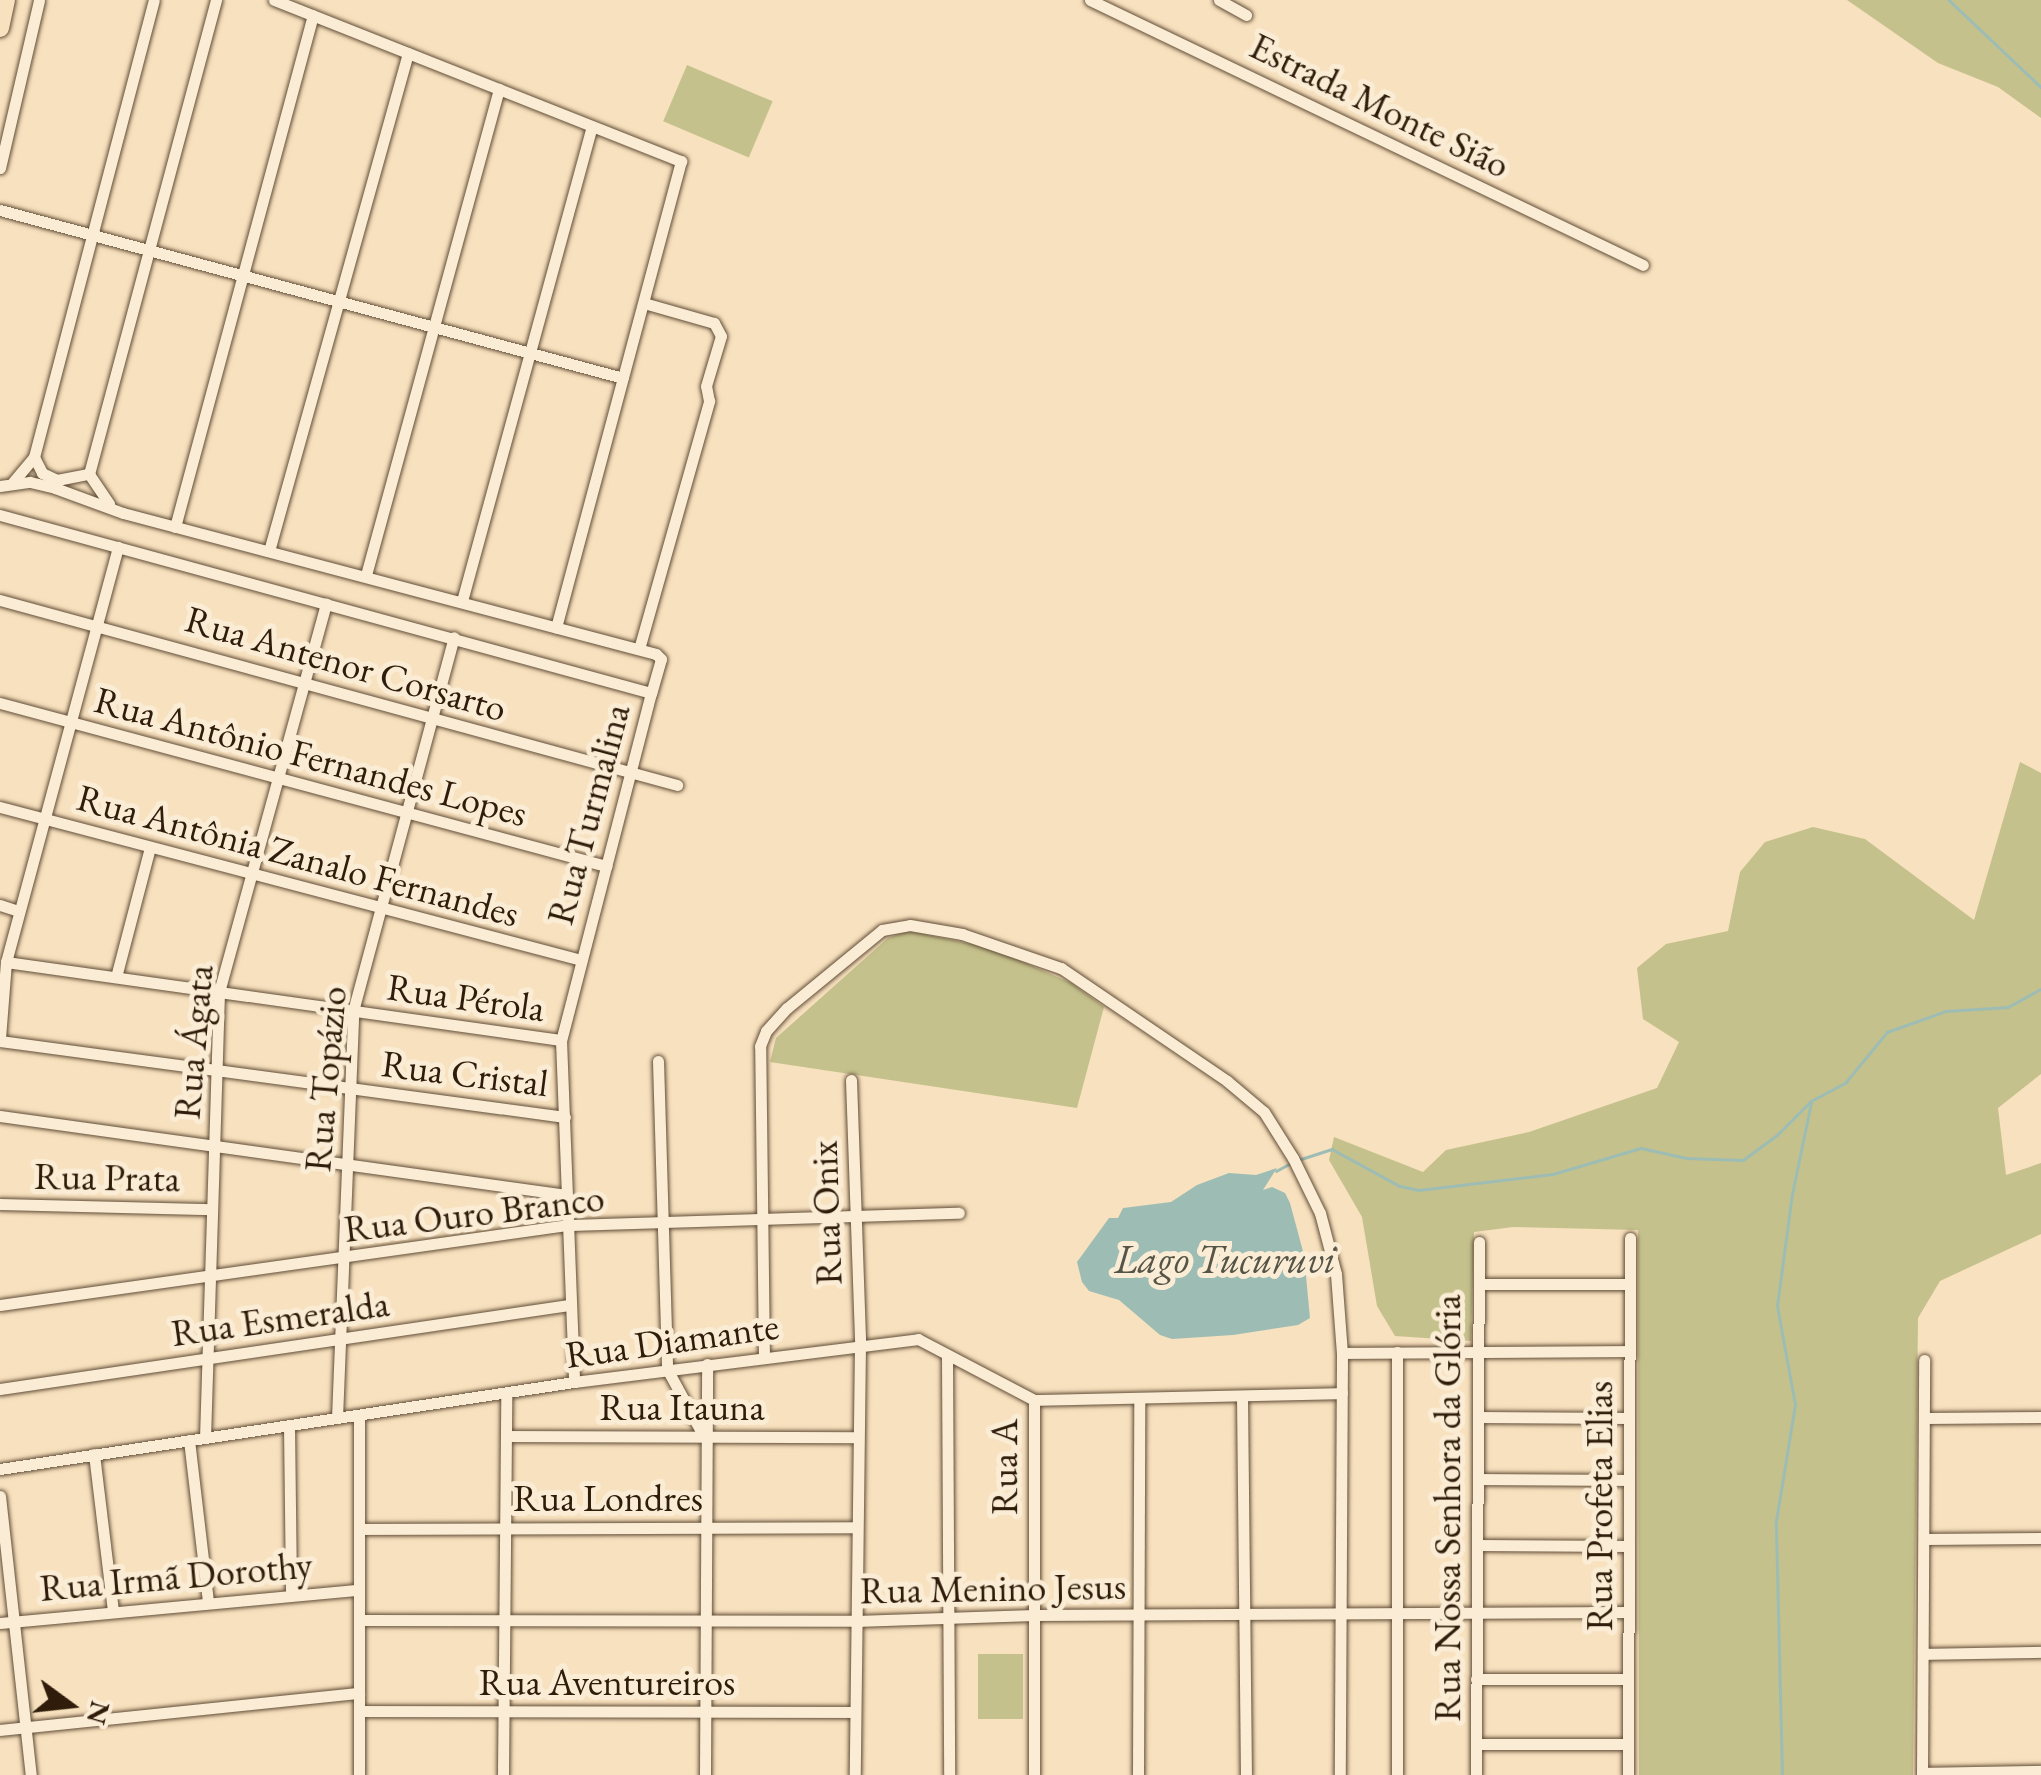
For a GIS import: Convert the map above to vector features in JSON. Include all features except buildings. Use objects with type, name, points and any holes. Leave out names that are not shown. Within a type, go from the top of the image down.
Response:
[{"type":"main road","points":[[0,28],[6,0]]},
{"type":"street","points":[[0,168],[39,0]]},
{"type":"street","points":[[5,485],[34,457],[154,0]]},
{"type":"street","points":[[89,474],[216,0]]},
{"type":"street","points":[[274,0],[682,161],[556,628]]},
{"type":"street","name":"Estrada Monte Sião","points":[[1090,0],[1643,265]]},
{"type":"street","points":[[1219,0],[1246,15]]},
{"type":"street","points":[[175,527],[313,16]]},
{"type":"street","points":[[269,551],[408,53]]},
{"type":"street","points":[[366,575],[499,89]]},
{"type":"street","points":[[462,601],[592,126]]},
{"type":"street","points":[[0,210],[623,378]]},
{"type":"street","points":[[639,650],[709,402],[706,386],[721,336],[714,323],[644,303]]},
{"type":"street","points":[[34,457],[42,473],[57,480],[89,474]]},
{"type":"street","points":[[89,474],[113,508]]},
{"type":"street","points":[[5,485],[30,482],[56,488],[175,527],[639,650],[661,659],[651,693]]},
{"type":"street","name":"Rua Turmalina","points":[[0,515],[651,693],[561,1040],[574,1382]]},
{"type":"street","points":[[0,1040],[6,962],[18,911],[118,547]]},
{"type":"street","name":"Rua Antenor Corsarto","points":[[0,600],[677,785]]},
{"type":"street","name":"Rua Ágata","points":[[205,1438],[219,992],[326,603]]},
{"type":"street","name":"Rua Topázio","points":[[337,1418],[353,1011],[454,637]]},
{"type":"street","name":"Rua Antônio Fernandes Lopes","points":[[0,703],[606,866]]},
{"type":"street","name":"Rua Antônia Zanalo Fernandes","points":[[0,807],[581,960]]},
{"type":"street","points":[[116,978],[150,847]]},
{"type":"street","points":[[0,905],[18,911]]},
{"type":"street","points":[[764,1358],[758,1062],[762,1038],[777,1018],[882,930],[910,926],[962,934],[1034,957],[1099,990],[1250,1099],[1296,1162],[1332,1253],[1342,1352],[1340,1775]]},
{"type":"street","name":"Rua Pérola","points":[[6,962],[561,1040]]},
{"type":"street","name":"Rua Cristal","points":[[0,1040],[565,1116]]},
{"type":"street","points":[[658,1061],[667,1369],[704,1439]]},
{"type":"street","name":"Rua Onix","points":[[851,1080],[860,1344],[855,1775]]},
{"type":"street","points":[[0,1116],[566,1195]]},
{"type":"street","name":"Rua Prata","points":[[0,1204],[212,1210]]},
{"type":"street","name":"Rua Ouro Branco","points":[[0,1305],[342,1260],[568,1224],[959,1213]]},
{"type":"street","name":"Rua Profeta Elias","points":[[1628,1775],[1630,1238]]},
{"type":"street","name":"Rua Nossa Senhora da Glória","points":[[1476,1775],[1479,1242]]},
{"type":"street","points":[[1479,1284],[1630,1284]]},
{"type":"street","name":"Rua Esmeralda","points":[[0,1389],[569,1305]]},
{"type":"street","name":"Rua Diamante","points":[[0,1469],[574,1382],[860,1344],[918,1340],[1034,1400],[1342,1393]]},
{"type":"street","points":[[1342,1352],[1630,1351]]},
{"type":"street","points":[[1397,1775],[1398,1352]]},
{"type":"street","points":[[947,1356],[949,1775]]},
{"type":"street","points":[[1924,1360],[1922,1774],[2041,1771]]},
{"type":"street","points":[[705,1775],[707,1364]]},
{"type":"street","points":[[503,1775],[506,1395]]},
{"type":"street","points":[[1242,1396],[1246,1775]]},
{"type":"street","points":[[1138,1775],[1139,1398]]},
{"type":"street","name":"Rua A","points":[[1034,1400],[1034,1775]]},
{"type":"street","points":[[359,1416],[359,1775]]},
{"type":"street","points":[[1478,1417],[1630,1418]]},
{"type":"street","points":[[1925,1418],[2041,1417]]},
{"type":"street","points":[[289,1425],[291,1594]]},
{"type":"street","name":"Rua Itauna","points":[[507,1436],[856,1437]]},
{"type":"street","points":[[189,1440],[208,1602]]},
{"type":"street","points":[[94,1454],[113,1612]]},
{"type":"street","points":[[1478,1479],[1629,1480]]},
{"type":"street","points":[[0,1496],[32,1775]]},
{"type":"street","name":"Rua Londres","points":[[359,1530],[856,1527]]},
{"type":"street","points":[[1924,1539],[2041,1538]]},
{"type":"street","points":[[1477,1545],[1629,1546]]},
{"type":"street","name":"Rua Irmã Dorothy","points":[[0,1623],[358,1590]]},
{"type":"street","name":"Rua Menino Jesus","points":[[358,1620],[856,1622],[1034,1615],[1629,1612]]},
{"type":"street","points":[[1924,1654],[2041,1652]]},
{"type":"street","points":[[1476,1679],[1628,1679]]},
{"type":"street","points":[[0,1730],[359,1692]]},
{"type":"street","name":"Rua Aventureiros","points":[[359,1711],[855,1712]]},
{"type":"street","points":[[1476,1744],[1628,1744]]},
{"type":"shaded area","points":[[1847,0],[2041,0],[2041,118],[1998,87],[1938,63]]},
{"type":"shaded area","points":[[687,65],[773,101],[749,157],[663,121]]},
{"type":"shaded area","points":[[2020,762],[2041,773],[2041,1074],[1998,1108],[2006,1175],[2041,1163],[2041,1234],[1940,1281],[1918,1318],[1913,1775],[1639,1775],[1638,1230],[1513,1227],[1474,1232],[1471,1341],[1395,1336],[1377,1306],[1362,1217],[1329,1160],[1334,1137],[1423,1172],[1446,1150],[1529,1132],[1657,1088],[1679,1042],[1643,1019],[1637,968],[1666,944],[1728,931],[1740,872],[1765,842],[1813,827],[1865,839],[1974,920]]},
{"type":"shaded area","points":[[908,931],[991,948],[1071,983],[1104,1007],[1077,1108],[770,1062],[776,1038],[888,938]]},
{"type":"shaded area","points":[[978,1654],[1023,1654],[1023,1719],[978,1719]]},
{"type":"water","name":"Lago Tucuruvi","points":[[1277,1168],[1263,1190],[1272,1187],[1285,1193],[1290,1203],[1304,1255],[1310,1318],[1298,1325],[1233,1335],[1172,1339],[1160,1335],[1119,1300],[1089,1291],[1082,1282],[1077,1262],[1109,1218],[1118,1218],[1123,1208],[1171,1202],[1197,1185],[1229,1173],[1256,1175]]},
{"type":"waterway","points":[[1949,0],[2041,87]]},
{"type":"waterway","points":[[1298,1160],[1332,1149],[1400,1186],[1419,1190],[1553,1174],[1641,1148],[1686,1158],[1743,1160],[1777,1135],[1811,1101],[1846,1082],[1887,1032],[1946,1011],[2008,1007],[2041,989]]},
{"type":"waterway","points":[[1782,1775],[1776,1521],[1795,1405],[1777,1306],[1792,1194],[1811,1103]]},
{"type":"waterway","points":[[1276,1171],[1291,1163]]}]
